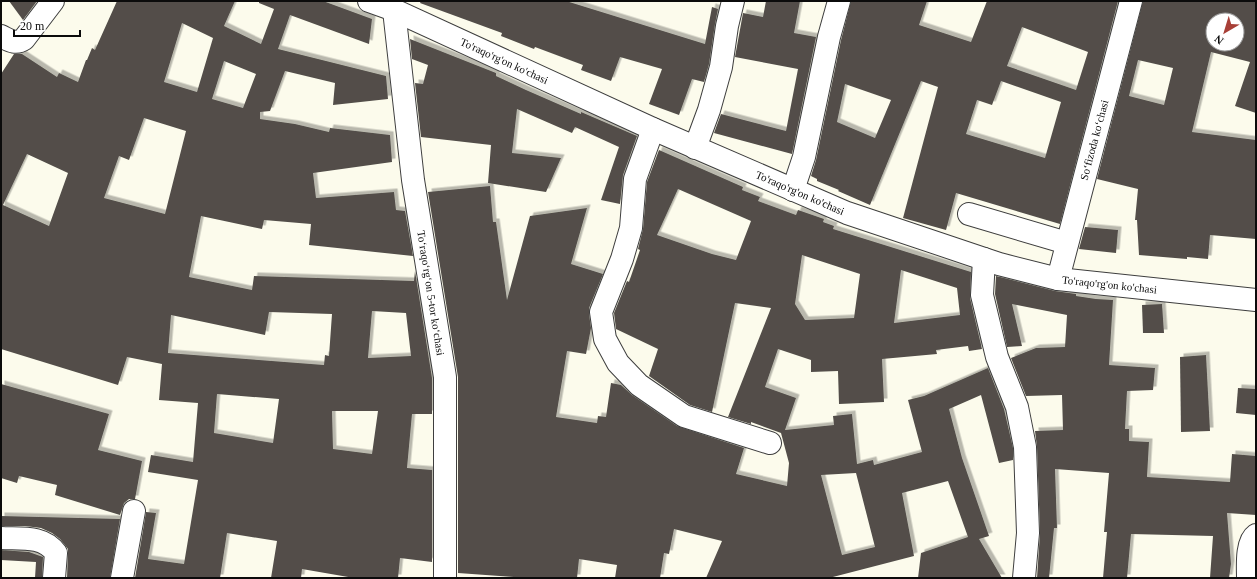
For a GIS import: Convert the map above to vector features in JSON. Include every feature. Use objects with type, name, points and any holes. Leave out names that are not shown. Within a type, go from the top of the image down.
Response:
[{"type":"street","points":[[1,36],[15,43],[20,42],[24,39],[53,1]]},
{"type":"street","name":"To'raqo'rg'on ko'chasi","points":[[369,1],[394,10],[695,148],[847,213],[999,264],[1058,279],[1256,300]]},
{"type":"street","points":[[695,148],[709,110],[721,67],[727,26],[733,1]]},
{"type":"street","points":[[793,190],[804,157],[829,37],[839,1]]},
{"type":"street","name":"Soʻfizoda koʻchasi","points":[[1058,279],[1131,1]]},
{"type":"street","name":"Toʻraqoʻrgʻon 5-tor koʻchasi","points":[[394,10],[413,180],[445,377],[445,578]]},
{"type":"street","points":[[653,129],[635,179],[631,228],[622,259],[601,312],[605,339],[618,363],[639,385],[684,416],[770,443]]},
{"type":"street","points":[[969,214],[1067,243]]},
{"type":"street","points":[[984,259],[982,295],[997,357],[1016,407],[1025,447],[1028,533],[1024,578]]},
{"type":"street","points":[[122,578],[134,511]]},
{"type":"street","points":[[1248,578],[1249,548],[1253,537],[1256,535]]},
{"type":"street","points":[[1,538],[38,540],[48,544],[56,553],[54,578]]},
{"type":"building","points":[[9,1],[37,1],[23,20]]},
{"type":"building","points":[[117,1],[235,1],[224,26],[261,44],[274,9],[259,3],[259,1],[323,1],[372,19],[369,44],[290,15],[278,49],[386,76],[388,99],[333,105],[335,83],[285,71],[270,111],[260,112],[260,119],[295,124],[329,132],[330,128],[390,135],[392,162],[313,173],[316,198],[394,192],[396,210],[405,211],[413,256],[309,245],[311,224],[264,220],[262,229],[201,216],[189,277],[252,290],[254,276],[414,281],[415,271],[432,378],[432,414],[412,414],[407,468],[432,470],[432,562],[400,558],[398,578],[354,578],[302,569],[301,578],[271,578],[277,541],[227,533],[220,578],[135,578],[146,512],[156,513],[148,559],[184,564],[198,480],[148,472],[151,455],[193,462],[198,403],[159,400],[162,364],[127,357],[118,385],[1,349],[1,74],[14,54],[22,54],[57,77],[59,73],[78,82],[92,48],[95,50]],"holes":[[[182,23],[213,38],[197,92],[164,82]],[[224,61],[256,74],[243,108],[212,99]],[[144,118],[186,131],[165,214],[104,198],[119,156],[129,160]],[[27,154],[68,173],[49,226],[3,205]],[[372,311],[406,313],[411,356],[368,358]],[[269,312],[332,314],[329,356],[325,355],[324,365],[168,353],[171,315],[265,335]],[[217,394],[279,399],[273,443],[214,433]],[[332,411],[378,411],[372,454],[333,449]]]},
{"type":"building","points":[[421,1],[566,1],[705,44],[712,7],[718,9],[709,64],[704,82],[692,79],[679,115],[649,104],[662,69],[620,57],[611,81],[581,70],[583,65],[535,47],[534,49],[501,36],[502,33],[420,3]]},
{"type":"building","points":[[766,1],[800,1],[794,33],[816,37],[792,154],[714,133],[721,114],[786,131],[798,69],[735,57],[743,13],[763,17]]},
{"type":"building","points":[[851,1],[927,1],[919,25],[971,42],[987,1],[1118,1],[1060,224],[956,193],[946,230],[903,218],[938,87],[921,81],[870,205],[817,181],[817,179],[811,176],[816,160],[841,40]],"holes":[[[1022,27],[1088,52],[1076,90],[1007,66]],[[1001,81],[1061,102],[1045,158],[966,134],[977,100],[992,105]],[[845,84],[891,100],[875,138],[837,122]]]},
{"type":"building","points":[[1143,1],[1256,1],[1256,113],[1235,106],[1250,62],[1211,52],[1192,132],[1256,140],[1256,239],[1210,235],[1208,259],[1187,257],[1187,259],[1139,255],[1137,220],[1135,220],[1138,189],[1097,179]],"holes":[[[1138,60],[1173,68],[1164,105],[1129,96]]]},
{"type":"building","points":[[410,39],[496,73],[496,76],[526,90],[637,136],[623,175],[620,204],[601,200],[619,147],[575,127],[572,133],[517,109],[512,153],[561,158],[546,192],[488,183],[491,145],[421,137],[415,83],[423,84],[428,65],[412,59]]},
{"type":"building","points":[[659,150],[743,187],[742,190],[760,197],[758,201],[796,215],[798,210],[824,219],[823,222],[834,226],[833,229],[971,272],[970,298],[982,349],[969,351],[968,346],[936,350],[937,354],[882,359],[884,402],[839,404],[838,371],[811,372],[811,360],[778,349],[765,387],[796,398],[785,430],[834,425],[833,416],[852,414],[857,464],[873,460],[874,465],[922,452],[908,400],[924,396],[988,368],[1004,409],[1013,448],[1013,460],[999,463],[981,395],[949,409],[962,458],[989,536],[979,539],[1002,578],[918,578],[921,553],[968,537],[948,481],[902,493],[914,556],[829,578],[706,578],[722,541],[674,529],[669,554],[664,553],[660,578],[615,578],[617,565],[579,559],[577,578],[528,578],[458,573],[458,377],[428,192],[490,186],[493,222],[496,222],[507,300],[530,216],[587,208],[571,264],[603,274],[589,308],[591,328],[586,354],[567,351],[556,417],[597,423],[598,416],[606,417],[611,383],[621,385],[632,395],[677,426],[744,448],[736,474],[787,486],[789,463],[781,433],[751,422],[751,424],[728,417],[771,308],[735,303],[712,412],[690,405],[649,376],[658,349],[616,329],[614,313],[627,281],[629,282],[640,250],[638,249],[643,229],[647,182]],"holes":[[[678,189],[751,221],[736,260],[712,254],[657,235]],[[802,255],[860,274],[854,318],[805,320],[795,304]],[[901,270],[957,288],[960,315],[894,323]],[[856,473],[875,547],[842,555],[821,475]]]},
{"type":"building","points":[[1085,227],[1118,230],[1116,253],[1079,249]]},
{"type":"building","points":[[996,276],[1055,291],[1076,294],[1076,296],[1113,300],[1109,365],[1155,368],[1153,390],[1127,391],[1125,429],[1129,429],[1129,441],[1149,442],[1147,477],[1230,482],[1232,454],[1256,456],[1256,515],[1227,513],[1231,564],[1229,578],[1210,578],[1213,536],[1131,534],[1127,578],[1103,578],[1107,532],[1104,532],[1109,473],[1055,469],[1057,528],[1054,528],[1049,578],[1037,578],[1040,533],[1037,447],[1035,431],[1063,430],[1062,395],[1026,396],[1011,358],[1036,348],[1065,347],[1067,315],[1012,304],[1022,346],[1007,347],[995,294]]},
{"type":"building","points":[[1162,304],[1164,333],[1143,333],[1142,305]]},
{"type":"building","points":[[1206,355],[1210,431],[1181,432],[1180,357]]},
{"type":"building","points":[[1,384],[109,414],[98,450],[142,461],[135,499],[129,499],[124,503],[120,515],[55,495],[57,485],[19,476],[17,483],[1,478]]},
{"type":"building","points":[[1238,388],[1256,389],[1256,415],[1236,413]]},
{"type":"building","points":[[1,516],[120,519],[110,578],[67,578],[68,549],[60,539],[41,528],[1,526]]},
{"type":"building","points":[[1,550],[29,552],[43,557],[42,578],[35,578],[36,562],[1,560]]}]
